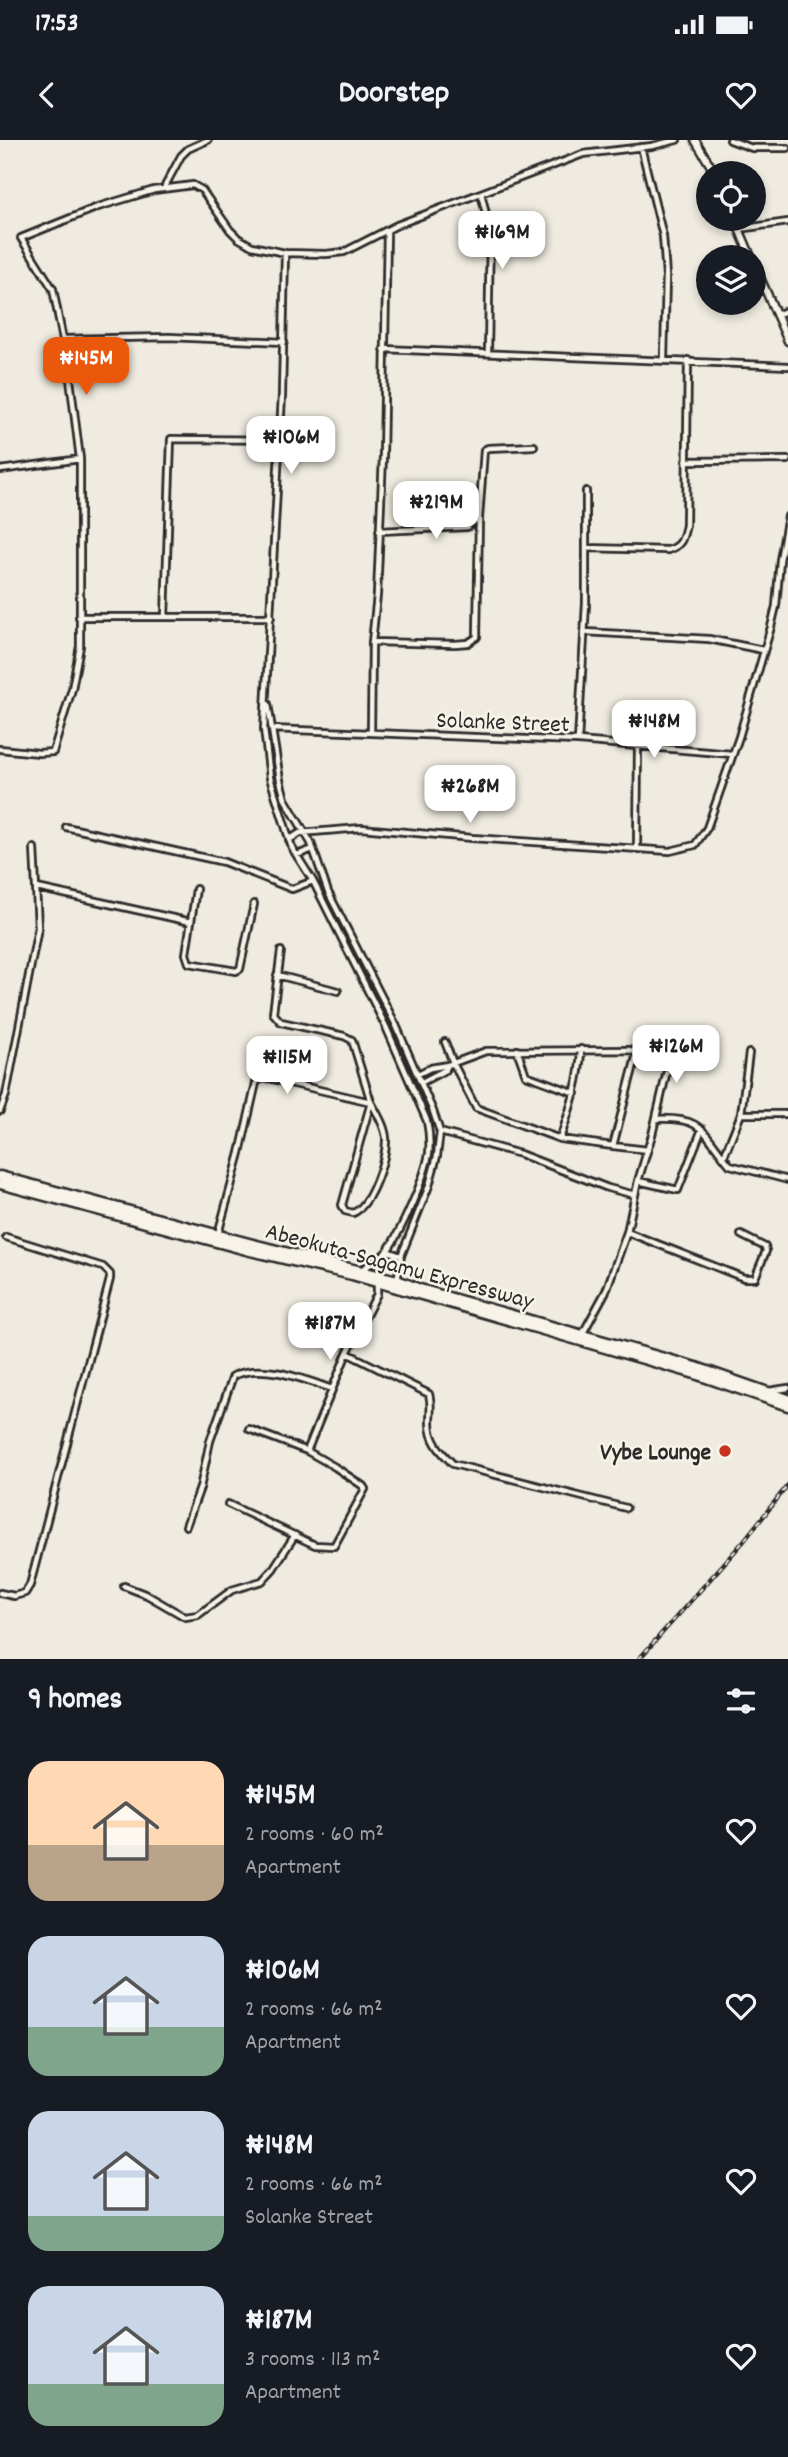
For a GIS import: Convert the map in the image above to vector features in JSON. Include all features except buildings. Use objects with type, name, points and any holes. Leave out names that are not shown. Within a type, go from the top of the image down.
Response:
[{"type":"highway","name":"Abeokuta-Sagamu Expressway","points":[[0,1175],[696,1367],[766,1394],[788,1406]]},
{"type":"highway","name":"Abeokuta-Sagamu Expressway","points":[[0,1184],[246,1250],[356,1273],[377,1282],[397,1284],[788,1399]]},
{"type":"street","points":[[165,187],[181,156],[188,149],[208,140]]},
{"type":"street","points":[[0,749],[52,752],[78,666],[80,459],[73,396],[53,289],[21,237],[98,207],[165,187],[193,185],[201,190],[238,238],[252,246],[285,253],[326,254],[344,251],[387,230],[583,154],[677,140]]},
{"type":"street","points":[[695,140],[708,161]]},
{"type":"street","points":[[730,140],[752,148],[788,148]]},
{"type":"street","points":[[760,140],[762,148]]},
{"type":"street","points":[[641,147],[663,236],[666,276],[664,359]]},
{"type":"street","points":[[481,193],[490,232],[488,352]]},
{"type":"street","points":[[766,225],[788,222]]},
{"type":"street","points":[[371,732],[372,642],[377,595],[383,456],[387,230]]},
{"type":"street","points":[[285,253],[280,440],[264,729],[266,757],[289,840],[313,881],[386,1027],[427,1121],[429,1154],[399,1229],[387,1251],[356,1273]]},
{"type":"street","points":[[766,292],[788,341]]},
{"type":"street","points":[[776,315],[788,310]]},
{"type":"street","points":[[63,338],[169,337],[284,342]]},
{"type":"street","points":[[384,349],[788,366]]},
{"type":"street","points":[[586,548],[659,551],[676,548],[681,543],[686,525],[688,360]]},
{"type":"street","points":[[165,617],[171,439],[280,440]]},
{"type":"street","points":[[372,642],[455,644],[468,643],[477,637],[484,450],[534,446]]},
{"type":"street","points":[[0,470],[80,459]]},
{"type":"street","points":[[686,461],[788,460]]},
{"type":"street","points":[[578,741],[585,632],[586,491]]},
{"type":"street","points":[[289,840],[296,834],[372,829],[670,851],[695,845],[707,828],[776,606],[788,516]]},
{"type":"street","points":[[379,531],[467,527],[480,518]]},
{"type":"street","points":[[79,617],[271,617]]},
{"type":"street","points":[[585,632],[709,639],[763,650]]},
{"type":"street","points":[[267,697],[285,799],[313,849],[328,892],[422,1082],[440,1132],[438,1156],[429,1186],[408,1233],[397,1284]]},
{"type":"street","name":"Solanke Street","points":[[271,729],[578,741],[732,754]]},
{"type":"street","points":[[637,848],[638,746]]},
{"type":"street","points":[[66,827],[224,862],[292,889],[313,881]]},
{"type":"street","points":[[0,1111],[6,1096],[38,928],[34,848]]},
{"type":"street","points":[[297,855],[313,849]]},
{"type":"street","points":[[37,888],[191,922]]},
{"type":"street","points":[[197,889],[186,954],[189,962],[236,971],[240,969],[254,904]]},
{"type":"street","points":[[281,951],[273,1013],[275,1017],[281,1022],[352,1040],[370,1102],[384,1129],[384,1158],[365,1202],[353,1213],[345,1211],[342,1205],[370,1102]]},
{"type":"street","points":[[277,975],[338,991]]},
{"type":"street","points":[[445,1042],[451,1064],[476,1108],[560,1139],[648,1150]]},
{"type":"street","points":[[582,1336],[606,1290],[627,1232],[675,1045]]},
{"type":"street","points":[[560,1139],[575,1093],[581,1049]]},
{"type":"street","points":[[418,1074],[486,1052],[629,1049],[635,1052],[633,1071],[613,1146]]},
{"type":"street","points":[[517,1050],[524,1073],[575,1093]]},
{"type":"street","points":[[723,1157],[741,1114],[749,1053]]},
{"type":"street","points":[[422,1082],[451,1064]]},
{"type":"street","points":[[218,1234],[256,1083],[260,1079],[268,1078],[370,1102]]},
{"type":"street","points":[[741,1114],[788,1114]]},
{"type":"street","points":[[656,1119],[691,1121],[702,1129],[730,1165],[788,1180]]},
{"type":"street","points":[[638,1181],[678,1191],[702,1129]]},
{"type":"street","points":[[440,1132],[520,1154],[608,1188],[635,1195]]},
{"type":"street","points":[[399,1229],[408,1233]]},
{"type":"street","points":[[627,1232],[744,1278],[755,1278],[766,1251],[765,1247],[741,1235]]},
{"type":"street","points":[[0,1593],[25,1593],[30,1585],[110,1279],[110,1274],[103,1266],[6,1237]]},
{"type":"street","points":[[387,1251],[401,1256]]},
{"type":"street","points":[[307,1451],[347,1353],[377,1294],[377,1282]]},
{"type":"street","points":[[347,1353],[429,1394],[432,1402],[430,1424],[435,1447],[453,1464],[626,1508]]},
{"type":"street","points":[[186,1526],[200,1488],[210,1441],[233,1376],[242,1372],[293,1376],[332,1389]]},
{"type":"street","points":[[766,1394],[788,1381]]},
{"type":"street","points":[[780,1388],[788,1388]]},
{"type":"street","points":[[229,1504],[315,1545],[334,1546],[365,1489],[307,1451],[249,1429]]},
{"type":"street","points":[[124,1586],[147,1595],[185,1617],[198,1615],[232,1590],[262,1581],[295,1535]]},
{"type":"railway","points":[[639,1659],[743,1542],[788,1485]]},
{"type":"place","name":"Vybe Lounge","points":[[725,1451]]}]
